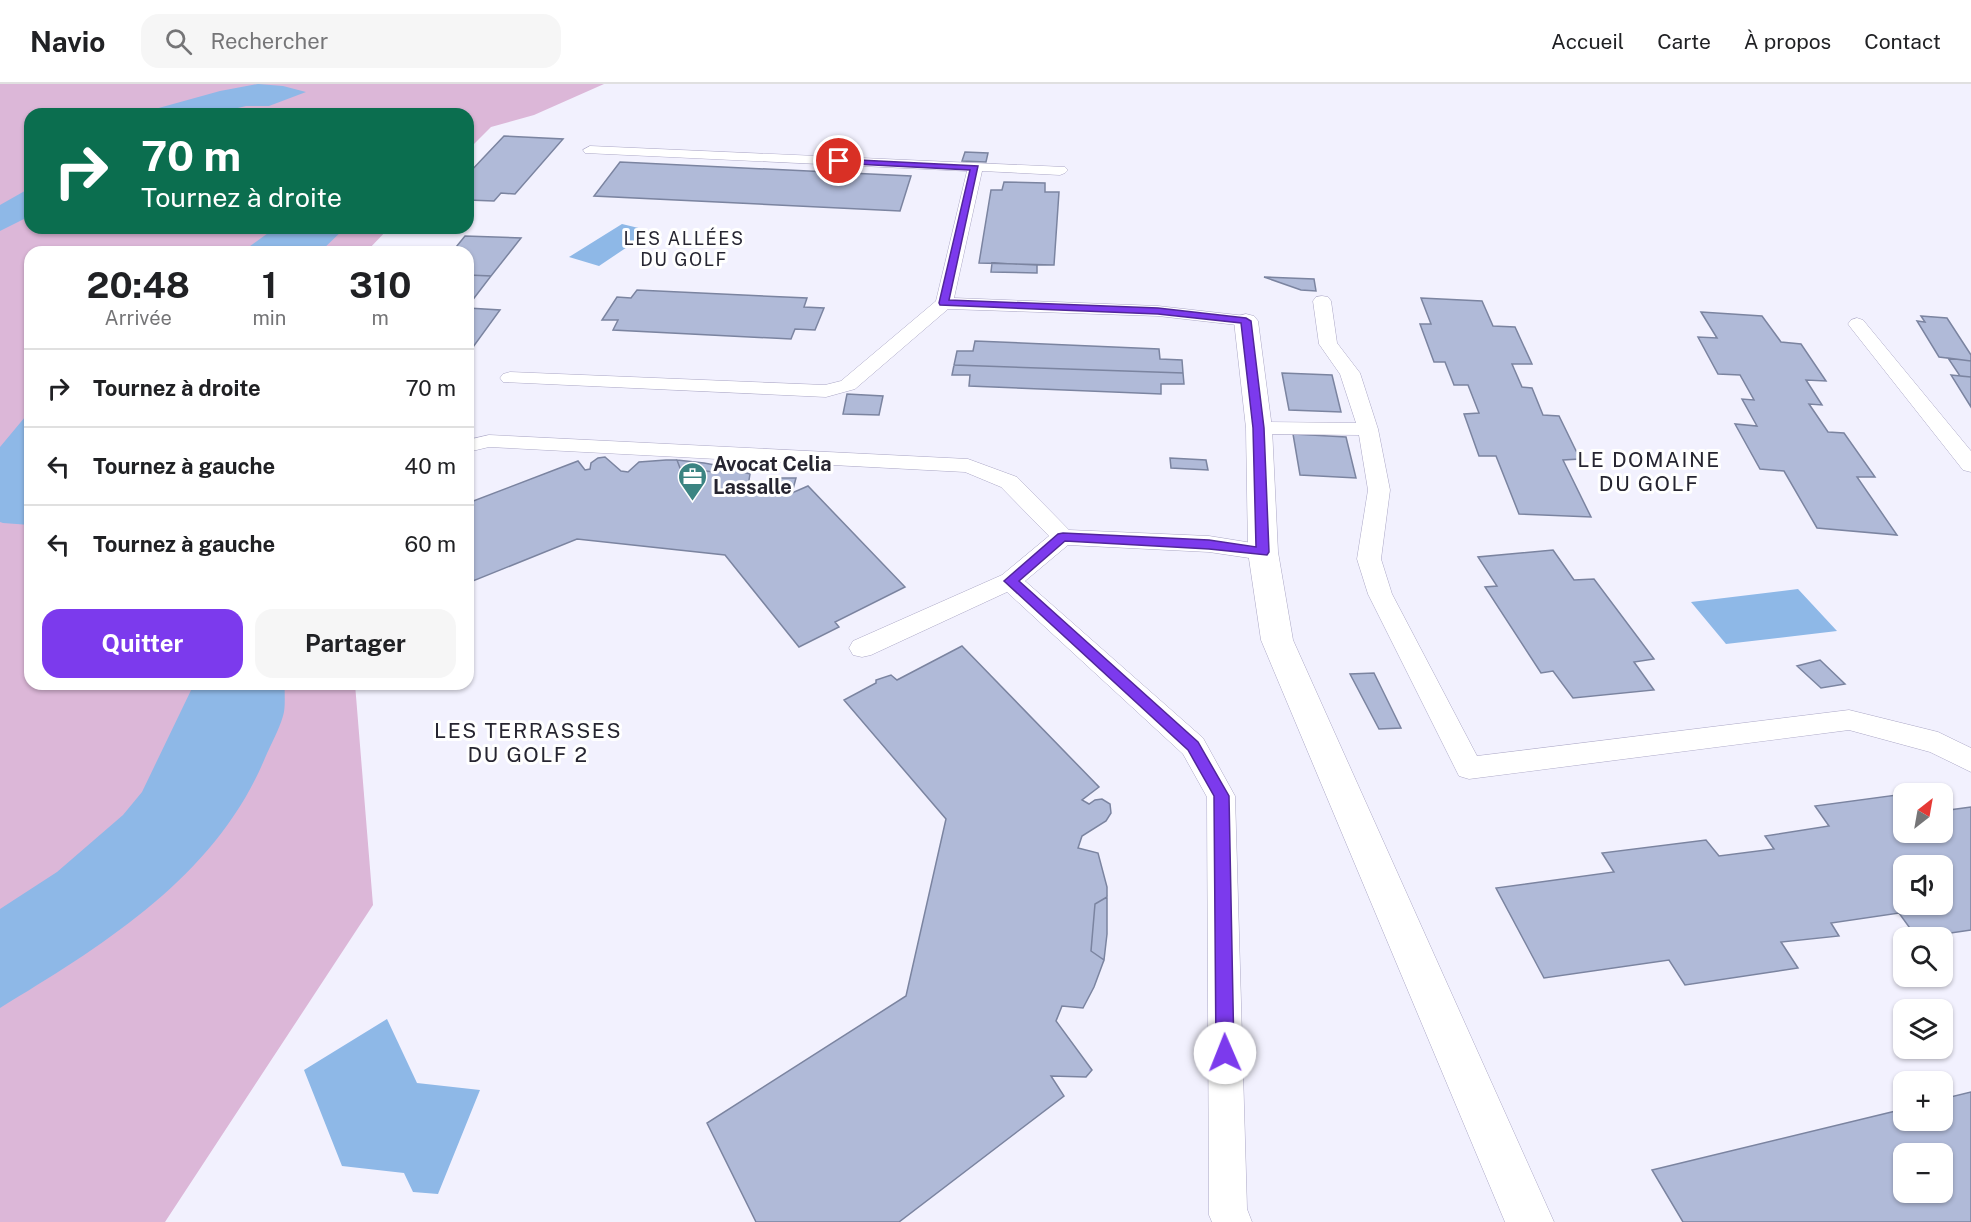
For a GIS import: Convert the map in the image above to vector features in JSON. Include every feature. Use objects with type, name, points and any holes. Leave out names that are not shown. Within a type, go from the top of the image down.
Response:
[{"type":"street","points":[[1246,321],[1258,428],[1263,552],[1277,640],[1530,1222]]},
{"type":"lane","points":[[590,150],[1060,170]]},
{"type":"lane","points":[[510,378],[826,391],[848,385],[944,303],[975,167]]},
{"type":"lane","points":[[1322,301],[1328,344],[1350,373],[1368,429],[1379,490],[1369,559],[1380,594],[1469,768],[1849,720],[1938,743],[1971,761]]},
{"type":"lane","points":[[944,303],[1158,311],[1246,321]]},
{"type":"lane","points":[[1857,324],[1971,465]]},
{"type":"lane","points":[[1258,428],[1368,429]]},
{"type":"lane","points":[[474,445],[489,441],[968,466],[1009,482],[1063,537]]},
{"type":"lane","points":[[862,648],[1010,581],[1063,537],[1209,544],[1263,552]]},
{"type":"lane","points":[[1010,581],[1193,746],[1221,796],[1227,1215],[1233,1222]]},
{"type":"shaded area","points":[[0,84],[604,84],[534,115],[491,127],[474,144],[474,108],[24,108],[24,234],[383,234],[372,246],[24,246],[24,690],[355,690],[373,905],[165,1222],[0,1222]]},
{"type":"water","points":[[258,84],[283,86],[306,92],[269,106],[159,108],[220,91]]},
{"type":"water","points":[[24,191],[24,219],[0,231],[0,205]]},
{"type":"water","points":[[622,224],[651,231],[599,266],[569,257]]},
{"type":"water","points":[[267,234],[339,234],[326,246],[250,246]]},
{"type":"water","points":[[24,418],[24,525],[0,522],[0,447]]},
{"type":"water","points":[[1798,589],[1837,631],[1726,644],[1691,602]]},
{"type":"water","points":[[191,690],[285,690],[281,721],[265,758],[244,800],[218,838],[154,903],[117,932],[79,959],[0,1008],[0,909],[57,872],[123,815],[142,792]]},
{"type":"water","points":[[387,1019],[417,1083],[480,1090],[438,1194],[413,1192],[404,1173],[342,1166],[304,1070]]},
{"type":"building","points":[[504,136],[563,139],[515,194],[501,193],[494,201],[474,200],[474,168]]},
{"type":"building","points":[[965,152],[988,153],[986,162],[962,161]]},
{"type":"building","points":[[620,162],[911,176],[900,211],[594,196]]},
{"type":"building","points":[[1004,182],[1045,183],[1045,192],[1059,192],[1054,265],[979,263],[991,190],[1002,190]]},
{"type":"building","points":[[465,236],[521,238],[491,276],[474,275],[474,246],[457,246]]},
{"type":"building","points":[[992,263],[1037,265],[1037,273],[991,272]]},
{"type":"building","points":[[474,275],[491,276],[474,298]]},
{"type":"building","points":[[1264,277],[1314,279],[1316,291],[1301,290]]},
{"type":"building","points":[[637,290],[807,298],[804,307],[824,308],[815,330],[795,329],[791,339],[613,330],[618,320],[602,320],[617,297],[631,298]]},
{"type":"building","points":[[1421,298],[1482,301],[1493,326],[1515,327],[1532,364],[1512,364],[1522,387],[1532,388],[1543,415],[1559,416],[1580,459],[1563,460],[1591,517],[1519,514],[1496,456],[1479,456],[1464,414],[1479,413],[1468,385],[1454,385],[1445,362],[1434,362],[1420,324],[1431,324]]},
{"type":"building","points":[[474,308],[500,310],[474,346]]},
{"type":"building","points":[[1701,312],[1762,316],[1781,342],[1801,344],[1826,381],[1806,380],[1822,405],[1809,404],[1828,432],[1844,433],[1875,477],[1857,477],[1897,535],[1817,528],[1784,471],[1760,469],[1735,424],[1757,426],[1742,399],[1754,400],[1740,375],[1718,374],[1698,337],[1717,338]]},
{"type":"building","points":[[1921,316],[1947,318],[1971,355],[1971,361],[1939,357],[1917,321],[1925,322]]},
{"type":"building","points":[[975,341],[1159,349],[1160,359],[1182,360],[1183,373],[954,365],[957,351],[973,351]]},
{"type":"building","points":[[1948,358],[1971,361],[1971,377],[1960,376]]},
{"type":"building","points":[[954,365],[1183,373],[1184,384],[1161,384],[1161,394],[969,386],[970,375],[952,375]]},
{"type":"building","points":[[1282,373],[1332,375],[1341,412],[1289,410]]},
{"type":"building","points":[[1951,375],[1971,377],[1971,407]]},
{"type":"building","points":[[847,394],[883,396],[879,415],[843,414]]},
{"type":"building","points":[[1293,434],[1346,437],[1356,478],[1300,475]]},
{"type":"building","points":[[605,457],[621,471],[628,472],[639,462],[666,460],[677,460],[680,468],[714,472],[726,467],[750,474],[748,486],[758,486],[778,478],[796,478],[792,493],[808,486],[905,587],[835,622],[839,627],[799,647],[725,555],[577,539],[474,581],[474,501],[578,461],[585,470],[590,469],[591,463],[598,458]]},
{"type":"building","points":[[1170,458],[1206,460],[1208,470],[1171,468]]},
{"type":"building","points":[[677,460],[726,467],[714,472],[680,468]]},
{"type":"building","points":[[1553,550],[1574,580],[1594,579],[1654,659],[1634,662],[1654,690],[1573,698],[1553,671],[1541,673],[1485,587],[1497,586],[1478,557]]},
{"type":"building","points":[[962,646],[1099,787],[1082,800],[1089,804],[1102,799],[1110,804],[1111,813],[1106,821],[1082,836],[1078,848],[1098,853],[1107,887],[1107,897],[1095,904],[1091,951],[1104,960],[1083,1008],[1062,1006],[1056,1021],[1092,1070],[1086,1077],[1051,1076],[1064,1096],[899,1222],[756,1222],[707,1123],[906,996],[946,819],[844,700],[876,683],[876,680],[891,675],[897,680]]},
{"type":"building","points":[[1820,660],[1845,684],[1821,688],[1797,666]]},
{"type":"building","points":[[1374,673],[1401,728],[1379,729],[1350,674]]},
{"type":"building","points":[[1893,795],[1893,843],[1953,843],[1953,809],[1971,807],[1971,930],[1953,933],[1953,927],[1909,927],[1900,915],[1953,915],[1953,855],[1893,855],[1893,914],[1831,923],[1839,936],[1781,942],[1798,968],[1685,985],[1669,960],[1544,978],[1496,888],[1614,872],[1602,853],[1706,840],[1719,856],[1774,849],[1765,836],[1829,826],[1815,806]]},
{"type":"building","points":[[1107,897],[1104,960],[1091,951],[1095,904]]},
{"type":"building","points":[[1971,1092],[1971,1222],[1683,1222],[1652,1170],[1893,1112],[1893,1131],[1953,1131],[1953,1096]]},
{"type":"place","name":"Avocat Celia Lassalle","points":[[692,502]]},
{"type":"district","name":"LES ALLÉES DU GOLF","points":[[684,248]]},
{"type":"district","name":"LE DOMAINE DU GOLF","points":[[1649,471]]},
{"type":"district","name":"LES TERRASSES DU GOLF 2","points":[[528,742]]},
{"type":"route","points":[[839,161],[975,167],[944,303],[1158,311],[1246,321],[1258,428],[1263,552],[1209,544],[1063,537],[1010,581],[1193,746],[1221,796],[1225,1053]]}]
